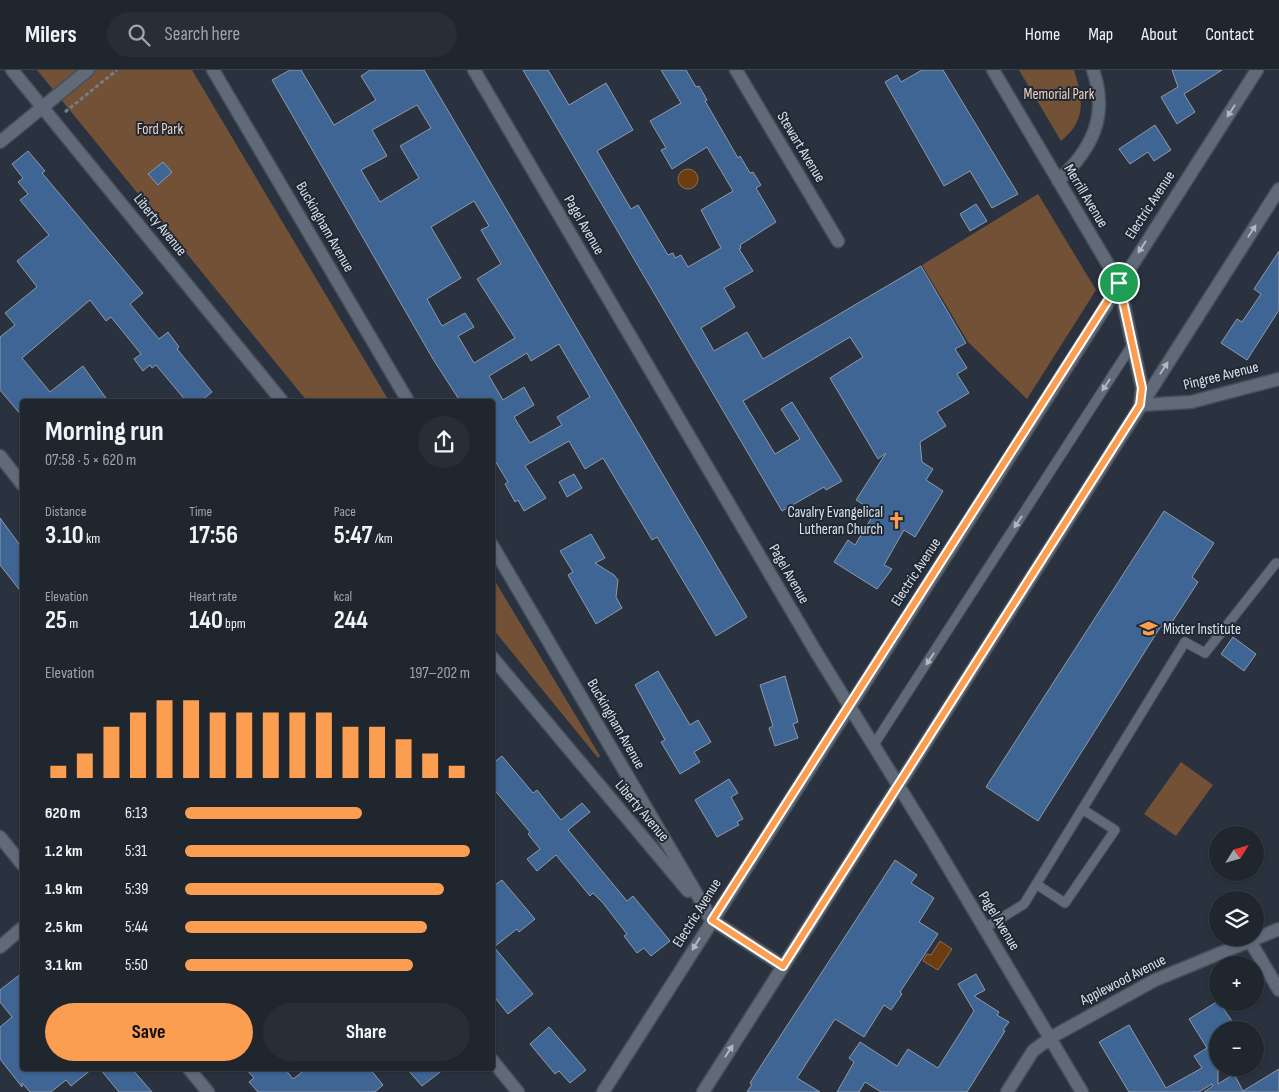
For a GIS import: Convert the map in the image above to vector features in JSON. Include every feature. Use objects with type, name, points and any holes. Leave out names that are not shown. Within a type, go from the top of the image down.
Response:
[{"type":"street","name":"Liberty Avenue","points":[[12,70],[280,399]]},
{"type":"street","points":[[0,142],[88,70]]},
{"type":"street","name":"Buckingham Avenue","points":[[213,70],[407,399]]},
{"type":"street","name":"Pagel Avenue","points":[[474,70],[849,706],[985,928],[1082,1092]]},
{"type":"street","name":"Stewart Avenue","points":[[736,70],[838,241]]},
{"type":"street","name":"Merrill Avenue","points":[[993,70],[1119,283],[1142,388],[1140,405]]},
{"type":"street","points":[[1058,181],[1079,158],[1096,127],[1099,96],[1092,70]]},
{"type":"street","name":"Electric Avenue","points":[[604,1092],[1119,283],[1257,70]]},
{"type":"street","points":[[703,1092],[1279,189]]},
{"type":"street","name":"Pingree Avenue","points":[[1140,405],[1191,402],[1279,378]]},
{"type":"street","points":[[0,456],[20,481]]},
{"type":"street","name":"Buckingham Avenue","points":[[495,549],[712,920]]},
{"type":"street","name":"Liberty Avenue","points":[[495,661],[712,920],[783,966]]},
{"type":"street","points":[[0,837],[20,862]]},
{"type":"street","points":[[0,947],[20,930]]},
{"type":"street","name":"Applewood Avenue","points":[[1264,936],[1279,930]]},
{"type":"street","name":"Applewood Avenue","points":[[1007,1092],[1033,1051],[1050,1038],[1155,980],[1238,946]]},
{"type":"street","points":[[1253,946],[1279,990]]},
{"type":"street","points":[[495,1064],[518,1092]]},
{"type":"street","points":[[191,1071],[208,1092]]},
{"type":"lane","points":[[873,746],[1132,344]]},
{"type":"lane","points":[[985,928],[1024,904],[1185,642],[1204,653],[1276,563]]},
{"type":"lane","points":[[1036,884],[1065,903],[1115,830],[1082,809]]},
{"type":"path","points":[[54,121],[117,70]]},
{"type":"green space","name":"Ford Park","points":[[37,70],[192,70],[388,399],[305,399]]},
{"type":"green space","name":"Memorial Park","points":[[1019,70],[1074,70],[1081,108],[1075,125],[1061,141]]},
{"type":"green space","points":[[1038,194],[1096,290],[1027,399],[968,342],[922,265]]},
{"type":"green space","points":[[495,581],[600,756],[598,758],[495,631]]},
{"type":"green space","points":[[1181,762],[1213,785],[1176,836],[1144,814]]},
{"type":"shaded area","points":[[688,169],[695,172],[698,179],[695,186],[688,189],[681,186],[678,179],[681,172]]},
{"type":"shaded area","points":[[940,941],[952,949],[938,970],[923,961],[927,954],[931,955]]},
{"type":"building","points":[[290,70],[301,70],[334,125],[376,100],[361,76],[370,70],[424,70],[747,617],[716,636],[657,537],[652,540],[603,458],[585,469],[569,441],[525,466],[546,498],[524,511],[518,500],[515,502],[505,484],[508,482],[495,461],[495,399],[459,399],[433,359],[272,80]],"holes":[[[417,105],[431,128],[400,146],[419,178],[380,202],[361,170],[387,156],[372,130]],[[474,201],[489,226],[481,230],[501,264],[477,279],[515,338],[474,363],[458,336],[474,327],[465,313],[442,326],[427,299],[461,278],[431,227]],[[559,344],[590,397],[557,417],[562,425],[530,443],[514,417],[534,405],[524,387],[503,400],[489,376],[527,353],[531,361]]]},
{"type":"building","points":[[523,70],[548,70],[569,105],[606,83],[633,130],[597,151],[631,209],[638,205],[668,255],[673,253],[675,258],[681,255],[688,267],[721,248],[701,210],[733,191],[707,147],[672,169],[661,150],[666,148],[650,121],[681,103],[661,70],[686,70],[696,87],[699,86],[707,100],[705,101],[738,158],[740,156],[750,173],[753,172],[761,185],[756,188],[776,222],[740,245],[741,248],[739,249],[753,271],[724,288],[735,307],[701,328],[714,351],[747,332],[763,359],[921,266],[966,343],[955,349],[967,368],[957,374],[969,393],[937,412],[946,426],[920,442],[922,462],[933,469],[926,480],[943,491],[915,537],[904,530],[884,565],[892,569],[877,589],[834,562],[848,540],[855,545],[875,512],[856,500],[886,453],[878,459],[830,378],[863,357],[850,337],[743,401],[775,454],[800,439],[781,409],[792,402],[842,481],[826,490],[824,487],[782,511]]},
{"type":"building","points":[[922,70],[943,70],[1018,194],[992,208],[970,171],[944,186],[885,82],[897,75],[901,82]]},
{"type":"building","points":[[1172,70],[1222,70],[1184,94],[1195,112],[1177,124],[1161,97],[1178,87]]},
{"type":"building","points":[[1155,125],[1171,150],[1154,161],[1148,152],[1130,164],[1119,149]]},
{"type":"building","points":[[28,151],[45,171],[42,173],[143,293],[130,304],[159,339],[168,332],[179,347],[177,349],[212,392],[203,399],[184,399],[156,365],[152,368],[150,365],[143,371],[134,359],[141,354],[111,317],[106,321],[90,300],[22,358],[50,392],[83,366],[107,399],[20,399],[20,414],[0,390],[0,337],[15,325],[5,313],[37,287],[17,261],[49,235],[20,200],[28,194],[18,182],[23,178],[12,164]]},
{"type":"building","points":[[163,162],[172,172],[158,185],[148,174]]},
{"type":"building","points":[[976,204],[987,221],[970,231],[960,214]]},
{"type":"building","points":[[1279,251],[1279,310],[1247,360],[1221,343],[1237,319],[1242,322],[1261,294],[1254,289]]},
{"type":"building","points":[[574,474],[582,488],[567,497],[559,482]]},
{"type":"building","points":[[1164,511],[1214,543],[1192,577],[1198,582],[1167,630],[1161,626],[1038,821],[986,787]]},
{"type":"building","points":[[0,518],[20,545],[20,590],[0,565]]},
{"type":"building","points":[[591,534],[605,558],[595,563],[614,575],[618,580],[616,597],[622,608],[596,624],[568,575],[573,572],[560,551]]},
{"type":"building","points":[[1233,637],[1256,654],[1244,671],[1221,654]]},
{"type":"building","points":[[658,671],[690,725],[698,720],[711,742],[694,752],[700,762],[680,774],[661,742],[665,740],[635,685]]},
{"type":"building","points":[[785,676],[798,722],[793,724],[798,738],[775,746],[769,728],[773,726],[760,685]]},
{"type":"building","points":[[502,756],[533,793],[537,790],[561,820],[582,803],[590,812],[568,830],[627,901],[633,896],[670,941],[651,956],[644,948],[637,953],[624,936],[627,934],[603,903],[593,893],[590,896],[556,855],[537,871],[527,859],[540,849],[528,834],[530,832],[495,791],[495,762]]},
{"type":"building","points":[[729,779],[738,793],[731,797],[743,819],[737,822],[739,825],[717,837],[695,800]]},
{"type":"building","points":[[895,860],[917,875],[911,883],[934,898],[919,922],[938,934],[900,992],[902,994],[891,1010],[884,1005],[864,1037],[835,1019],[797,1078],[820,1092],[747,1092],[752,1084],[750,1083]]},
{"type":"building","points":[[502,880],[535,919],[519,932],[517,929],[495,946],[495,885]]},
{"type":"building","points":[[495,948],[533,994],[508,1014],[495,998]]},
{"type":"building","points":[[976,974],[985,990],[974,996],[999,1012],[997,1015],[1009,1022],[967,1092],[881,1092],[865,1082],[859,1092],[837,1092],[854,1062],[849,1058],[860,1042],[897,1066],[908,1049],[938,1068],[974,1011],[958,984]]},
{"type":"building","points":[[20,975],[20,1071],[90,1071],[71,1086],[66,1080],[51,1092],[30,1092],[22,1083],[22,1087],[0,1059],[0,1027],[12,1017],[0,1002],[0,990]]},
{"type":"building","points":[[1209,1007],[1209,1011],[1225,1011],[1232,1021],[1209,1021],[1209,1076],[1218,1076],[1218,1084],[1231,1076],[1235,1076],[1243,1091],[1279,1069],[1279,1092],[1204,1092],[1213,1086],[1212,1084],[1199,1092],[1129,1092],[1099,1042],[1129,1025],[1166,1088],[1202,1068],[1194,1056],[1207,1048],[1189,1019]]},
{"type":"building","points":[[549,1027],[586,1070],[570,1083],[559,1071],[555,1074],[530,1044]]},
{"type":"building","points":[[102,1071],[134,1071],[152,1092],[119,1092]]},
{"type":"building","points":[[248,1071],[287,1071],[293,1079],[303,1071],[372,1071],[383,1085],[375,1092],[258,1092],[249,1082],[254,1078]]},
{"type":"building","points":[[409,1071],[441,1071],[422,1086]]},
{"type":"place","name":"Cavalry Evangelical Lutheran Church","points":[[897,521]]},
{"type":"place","name":"Mixter Institute","points":[[1149,629]]},
{"type":"route","points":[[1119,283],[1142,388],[1140,405],[783,966],[712,920],[1119,283]]}]
